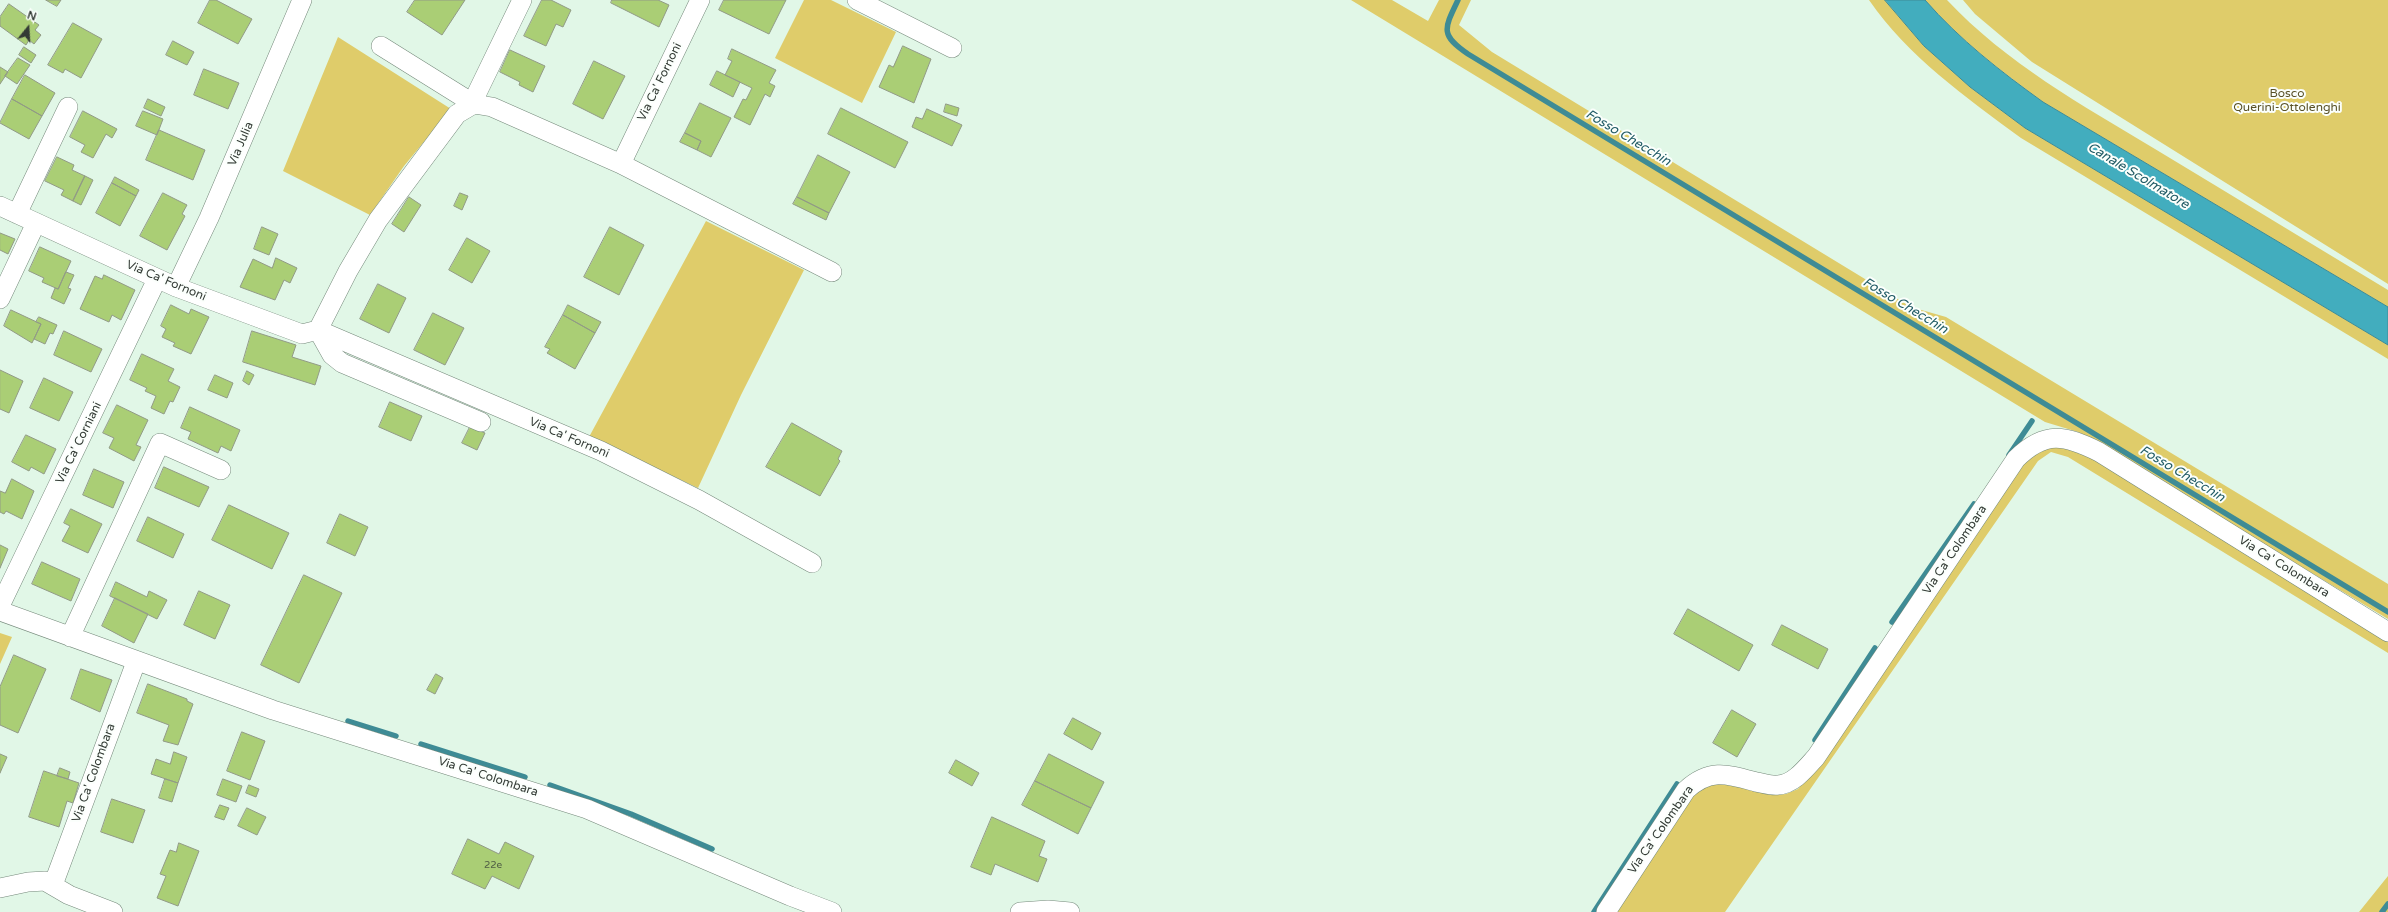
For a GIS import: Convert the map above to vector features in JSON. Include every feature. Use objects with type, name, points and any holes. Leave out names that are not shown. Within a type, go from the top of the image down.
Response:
[{"type":"street","name":"Via Julia","points":[[176,287],[209,218],[302,0]]},
{"type":"street","points":[[481,422],[342,362],[332,355],[318,330],[348,271],[378,220],[457,114],[474,104],[476,95],[522,0]]},
{"type":"street","name":"Via Ca' Fornoni","points":[[621,164],[700,0]]},
{"type":"street","points":[[857,0],[952,48]]},
{"type":"street","points":[[381,46],[474,104],[492,107],[621,164],[832,272]]},
{"type":"street","points":[[17,214],[68,107]]},
{"type":"street","name":"Via Ca' Fornoni","points":[[0,206],[176,287],[302,334],[318,330],[642,470],[812,563]]},
{"type":"street","points":[[0,299],[36,223]]},
{"type":"street","name":"Via Ca' Corniani","points":[[0,606],[157,279]]},
{"type":"street","name":"Via Ca' Colombara","points":[[1606,912],[1686,790],[1697,779],[1725,773],[1778,786],[1791,781],[1804,771],[1825,744],[2016,459],[2028,447],[2041,440],[2053,437],[2068,439],[2099,452],[2388,632]]},
{"type":"street","points":[[70,637],[160,443],[221,470]]},
{"type":"street","name":"Via Ca' Colombara","points":[[0,611],[136,662],[273,710],[588,809],[790,896],[832,912]]},
{"type":"street","name":"Via Ca' Colombara","points":[[53,884],[136,662]]},
{"type":"street","points":[[0,888],[39,881],[53,884],[69,894],[113,912]]},
{"type":"street","points":[[1020,912],[1048,910],[1070,912]]},
{"type":"green space","points":[[804,0],[831,0],[896,32],[862,103],[775,58]]},
{"type":"green space","points":[[1351,0],[1392,0],[1428,21],[1439,0],[1471,0],[1459,25],[1492,52],[1911,307],[1946,317],[2388,584],[2388,619],[2078,432],[2045,422]]},
{"type":"green space","points":[[1869,0],[1885,0],[1924,46],[1970,87],[2025,128],[2388,345],[2388,359],[2021,138],[1959,92],[1920,58],[1901,40]]},
{"type":"green space","points":[[1925,0],[1947,0],[1994,44],[2046,82],[2388,290],[2388,307],[2043,102],[1996,67],[1967,42],[1938,15]]},
{"type":"green space","name":"Bosco Querini-Ottolenghi","points":[[1963,0],[2388,0],[2388,284],[2032,62],[1975,14]]},
{"type":"green space","points":[[338,37],[451,109],[404,166],[370,215],[283,171]]},
{"type":"green space","points":[[706,221],[804,270],[741,395],[698,488],[589,437]]},
{"type":"green space","points":[[2040,446],[2076,447],[2388,639],[2388,653],[2068,457],[2051,452],[2038,461],[1725,912],[1612,912],[1681,805],[1701,785],[1734,783],[1776,795],[1786,794],[1798,789],[1820,761],[2021,462]]},
{"type":"green space","points":[[0,633],[12,637],[0,664]]},
{"type":"green space","points":[[2388,876],[2388,912],[2359,912]]},
{"type":"water","name":"Canale Scolmatore","points":[[1885,0],[1925,0],[1966,42],[2011,79],[2043,102],[2388,307],[2388,345],[2025,128],[1970,87],[1924,46]]},
{"type":"building","points":[[46,0],[61,0],[57,6]]},
{"type":"building","points":[[210,0],[216,0],[252,19],[238,44],[198,23]]},
{"type":"building","points":[[415,0],[465,0],[442,35],[407,12]]},
{"type":"building","points":[[542,0],[551,0],[571,10],[563,27],[556,24],[546,46],[524,36]]},
{"type":"building","points":[[612,0],[658,0],[669,5],[659,27],[611,3]]},
{"type":"building","points":[[724,0],[786,0],[769,34],[719,10]]},
{"type":"building","points":[[9,4],[39,25],[35,30],[41,35],[34,44],[29,40],[26,45],[0,26],[0,17]]},
{"type":"building","points":[[73,23],[102,39],[81,78],[65,69],[63,73],[48,65]]},
{"type":"building","points":[[173,41],[194,52],[187,65],[166,55]]},
{"type":"building","points":[[903,46],[931,59],[914,103],[879,87],[889,65],[893,67]]},
{"type":"building","points":[[24,47],[36,55],[31,63],[19,55]]},
{"type":"building","points":[[732,49],[776,70],[769,83],[775,86],[770,97],[765,94],[750,125],[734,117],[743,99],[746,100],[752,88],[725,75],[732,61],[728,59]]},
{"type":"building","points":[[510,50],[545,66],[533,92],[519,85],[520,82],[500,72]]},
{"type":"building","points":[[18,58],[30,65],[17,84],[5,76]]},
{"type":"building","points":[[594,61],[625,76],[603,119],[573,104]]},
{"type":"building","points":[[0,67],[8,72],[0,84]]},
{"type":"building","points":[[204,69],[239,83],[228,109],[194,95]]},
{"type":"building","points":[[717,71],[740,82],[733,97],[710,85]]},
{"type":"building","points":[[25,75],[55,93],[42,116],[12,99]]},
{"type":"building","points":[[12,99],[42,116],[29,139],[0,123]]},
{"type":"building","points":[[148,99],[165,107],[161,116],[144,108]]},
{"type":"building","points":[[700,103],[731,118],[711,157],[697,150],[701,141],[685,133]]},
{"type":"building","points":[[946,104],[959,108],[957,116],[944,112]]},
{"type":"building","points":[[841,108],[908,142],[895,168],[828,134]]},
{"type":"building","points":[[927,109],[962,125],[952,146],[912,127],[916,117],[922,119]]},
{"type":"building","points":[[83,111],[117,129],[112,138],[106,134],[93,158],[81,152],[85,145],[70,137]]},
{"type":"building","points":[[143,111],[163,119],[157,135],[136,126]]},
{"type":"building","points":[[159,130],[205,150],[193,180],[146,160]]},
{"type":"building","points":[[685,133],[701,141],[697,150],[680,142]]},
{"type":"building","points":[[818,155],[850,172],[829,213],[797,197]]},
{"type":"building","points":[[57,157],[74,165],[72,170],[85,176],[73,201],[61,195],[64,190],[45,181]]},
{"type":"building","points":[[85,176],[93,180],[81,205],[73,201]]},
{"type":"building","points":[[115,177],[139,190],[136,196],[112,183]]},
{"type":"building","points":[[112,183],[136,196],[120,226],[96,213]]},
{"type":"building","points":[[163,193],[187,205],[182,214],[185,216],[167,250],[140,236]]},
{"type":"building","points":[[460,193],[468,196],[462,210],[454,206]]},
{"type":"building","points":[[409,197],[421,205],[404,232],[392,224]]},
{"type":"building","points":[[797,197],[829,213],[826,220],[793,204]]},
{"type":"building","points":[[262,227],[278,234],[269,255],[254,249]]},
{"type":"building","points":[[610,227],[644,245],[619,295],[584,277]]},
{"type":"building","points":[[0,233],[15,239],[8,254],[0,250]]},
{"type":"building","points":[[467,238],[490,251],[472,283],[449,270]]},
{"type":"building","points":[[40,247],[71,261],[58,289],[42,282],[44,278],[29,271]]},
{"type":"building","points":[[276,258],[297,268],[290,283],[284,280],[275,300],[240,287],[253,259],[272,268]]},
{"type":"building","points":[[66,272],[74,275],[68,288],[71,289],[64,304],[51,298],[55,288],[58,289]]},
{"type":"building","points":[[104,275],[135,290],[121,320],[112,315],[109,322],[80,309],[95,276],[102,279]]},
{"type":"building","points":[[378,284],[406,298],[389,333],[360,319]]},
{"type":"building","points":[[171,305],[189,314],[191,309],[209,317],[191,354],[173,346],[175,343],[162,337],[166,329],[161,326]]},
{"type":"building","points":[[568,305],[601,322],[595,333],[563,315]]},
{"type":"building","points":[[11,310],[41,324],[32,343],[4,326]]},
{"type":"building","points":[[433,313],[464,328],[445,365],[414,350]]},
{"type":"building","points":[[563,315],[595,333],[575,369],[547,353],[550,349],[545,347]]},
{"type":"building","points":[[39,317],[57,325],[53,334],[50,333],[45,344],[34,339],[41,324],[36,322]]},
{"type":"building","points":[[64,331],[102,349],[91,372],[54,355]]},
{"type":"building","points":[[252,331],[296,345],[292,357],[321,366],[315,385],[243,362]]},
{"type":"building","points":[[142,354],[174,369],[168,381],[180,387],[173,402],[170,401],[164,414],[151,408],[156,396],[145,391],[147,388],[130,380]]},
{"type":"building","points":[[0,370],[23,381],[9,413],[0,409]]},
{"type":"building","points":[[247,371],[254,375],[249,385],[243,381]]},
{"type":"building","points":[[215,375],[233,383],[227,398],[208,390]]},
{"type":"building","points":[[44,378],[73,392],[59,421],[30,408]]},
{"type":"building","points":[[390,402],[422,416],[411,441],[379,427]]},
{"type":"building","points":[[117,405],[148,420],[136,445],[141,447],[134,461],[109,448],[114,438],[103,433]]},
{"type":"building","points":[[190,407],[240,430],[231,451],[221,446],[218,453],[188,439],[191,432],[181,428]]},
{"type":"building","points":[[792,423],[842,451],[838,459],[840,461],[820,496],[766,467]]},
{"type":"building","points":[[470,427],[485,433],[477,450],[462,443]]},
{"type":"building","points":[[26,435],[56,449],[44,474],[31,467],[29,471],[12,462]]},
{"type":"building","points":[[164,467],[209,487],[199,507],[155,488]]},
{"type":"building","points":[[94,469],[124,482],[113,508],[83,495]]},
{"type":"building","points":[[12,479],[34,491],[22,519],[6,511],[4,514],[0,512],[0,491],[5,493]]},
{"type":"building","points":[[229,505],[289,533],[272,569],[212,540]]},
{"type":"building","points":[[71,509],[102,524],[88,553],[62,541],[70,526],[64,523]]},
{"type":"building","points":[[340,514],[368,527],[355,556],[327,543]]},
{"type":"building","points":[[148,517],[184,534],[173,558],[137,541]]},
{"type":"building","points":[[0,545],[8,549],[0,568]]},
{"type":"building","points":[[42,562],[80,579],[71,601],[32,584]]},
{"type":"building","points":[[304,575],[342,593],[299,683],[261,665]]},
{"type":"building","points":[[116,582],[147,597],[149,591],[167,600],[157,619],[110,596]]},
{"type":"building","points":[[199,591],[230,605],[215,639],[184,625]]},
{"type":"building","points":[[115,598],[148,614],[134,643],[102,626]]},
{"type":"building","points":[[1688,609],[1753,645],[1739,671],[1674,634]]},
{"type":"building","points":[[1782,625],[1828,649],[1818,669],[1772,645]]},
{"type":"building","points":[[14,655],[46,669],[18,733],[0,725],[0,687]]},
{"type":"building","points":[[81,669],[112,680],[100,712],[71,699]]},
{"type":"building","points":[[436,674],[443,678],[435,694],[427,690]]},
{"type":"building","points":[[148,684],[187,699],[187,701],[193,704],[178,745],[163,741],[169,725],[137,713]]},
{"type":"building","points":[[1732,710],[1756,724],[1737,757],[1713,743]]},
{"type":"building","points":[[1073,718],[1101,733],[1092,750],[1064,734]]},
{"type":"building","points":[[242,732],[265,741],[250,780],[227,771]]},
{"type":"building","points":[[174,752],[187,757],[178,783],[151,774],[156,759],[170,764]]},
{"type":"building","points":[[0,754],[7,757],[0,773]]},
{"type":"building","points":[[1049,754],[1104,782],[1091,808],[1035,781]]},
{"type":"building","points":[[956,760],[979,773],[972,786],[949,773]]},
{"type":"building","points":[[60,768],[70,772],[68,779],[57,776]]},
{"type":"building","points":[[44,771],[79,783],[73,803],[67,801],[59,827],[29,817]]},
{"type":"building","points":[[165,779],[178,783],[172,802],[159,798]]},
{"type":"building","points":[[223,779],[242,786],[236,802],[217,795]]},
{"type":"building","points":[[1035,781],[1091,808],[1078,834],[1022,805]]},
{"type":"building","points":[[249,785],[259,789],[256,797],[246,793]]},
{"type":"building","points":[[112,799],[145,810],[133,843],[101,832]]},
{"type":"building","points":[[220,805],[229,808],[224,820],[215,817]]},
{"type":"building","points":[[247,808],[266,817],[257,835],[238,826]]},
{"type":"building","points":[[992,817],[1045,841],[1039,856],[1047,859],[1038,882],[995,864],[991,875],[971,867]]},
{"type":"building","points":[[468,839],[499,854],[505,842],[534,856],[519,889],[492,876],[485,889],[452,874]]},
{"type":"building","points":[[179,843],[199,851],[178,906],[157,898],[166,876],[160,874],[170,850],[176,852]]},
{"type":"waterway","name":"Fosso Checchin","points":[[1458,0],[1450,18],[1447,31],[1453,42],[1468,54],[2388,612]]},
{"type":"waterway","points":[[2009,455],[2032,421]]},
{"type":"waterway","points":[[1892,622],[1974,504]]},
{"type":"waterway","points":[[1815,740],[1875,648]]},
{"type":"waterway","points":[[348,721],[396,736]]},
{"type":"waterway","points":[[421,744],[525,777]]},
{"type":"waterway","points":[[1594,912],[1677,784]]},
{"type":"waterway","points":[[550,785],[631,814],[712,849]]},
{"type":"waterway","points":[[2382,912],[2388,904]]}]
